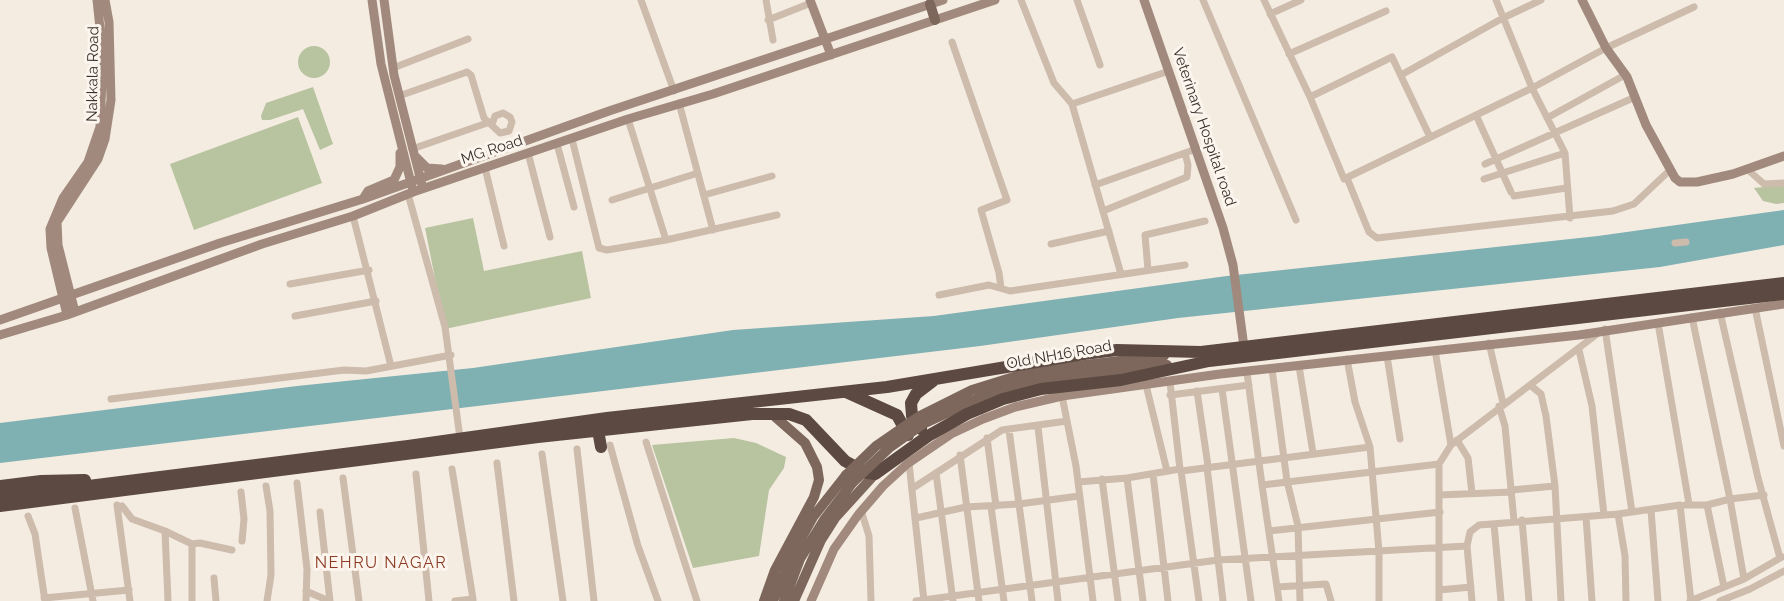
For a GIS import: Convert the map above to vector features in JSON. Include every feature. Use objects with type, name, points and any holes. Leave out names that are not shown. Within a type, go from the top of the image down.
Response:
[{"type":"highway","points":[[1244,352],[1784,283]]},
{"type":"highway","points":[[0,506],[408,450],[459,434],[845,392],[1106,352],[1205,356],[1784,294]]},
{"type":"highway","points":[[0,497],[730,415],[789,414],[806,420],[845,461],[867,473],[875,474],[908,457],[923,426],[1003,399],[1041,389],[1121,380],[1205,356]]},
{"type":"highway","points":[[923,426],[912,416],[910,403],[916,394],[934,380]]},
{"type":"highway","points":[[845,392],[897,415],[907,430],[908,457]]},
{"type":"highway","points":[[789,398],[789,414]]},
{"type":"highway","points":[[598,430],[605,446]]},
{"type":"highway","points":[[0,486],[67,480],[119,482]]},
{"type":"main road","points":[[930,4],[935,20]]},
{"type":"main road","name":"Old NH16 Road","points":[[773,601],[798,543],[813,517],[876,446],[923,426],[972,390],[1017,376],[1059,368],[1205,356]]},
{"type":"main road","points":[[764,601],[782,555],[814,497],[819,480],[818,466],[805,443],[772,414]]},
{"type":"main road","points":[[794,601],[821,540],[835,518],[875,474]]},
{"type":"main road","name":"Old NH16 Road","points":[[784,601],[800,560],[849,478]]},
{"type":"street","name":"Nakkala Road","points":[[97,0],[107,100]]},
{"type":"street","name":"Nakkala Road","points":[[71,313],[66,297],[58,245],[57,222],[101,153],[107,100],[109,22],[105,0]]},
{"type":"street","points":[[372,0],[381,64],[402,142],[411,190],[451,358],[459,434]]},
{"type":"street","points":[[384,0],[393,68],[422,184]]},
{"type":"street","points":[[642,0],[674,91]]},
{"type":"street","points":[[766,0],[773,40]]},
{"type":"street","name":"MG Road","points":[[0,335],[71,313],[262,244],[353,216],[411,190],[449,169],[943,0]]},
{"type":"street","name":"MG Road","points":[[422,184],[485,168],[995,0]]},
{"type":"street","points":[[1021,0],[1054,83],[1072,104],[1121,274]]},
{"type":"street","points":[[1077,0],[1100,65]]},
{"type":"street","name":"Veterinary Hospital road","points":[[1144,0],[1196,149],[1233,265],[1247,373]]},
{"type":"street","points":[[1203,0],[1296,220]]},
{"type":"street","points":[[1264,0],[1310,97],[1344,179],[1347,178],[1369,232],[1377,238],[1570,218],[1613,211],[1634,204],[1670,170]]},
{"type":"street","points":[[1270,14],[1301,0]]},
{"type":"street","points":[[1496,0],[1532,88],[1565,153],[1570,218]]},
{"type":"street","points":[[1401,75],[1503,18],[1541,0]]},
{"type":"street","points":[[1582,0],[1606,48],[1625,75],[1633,98],[1670,170],[1680,182],[1747,169],[1784,156]]},
{"type":"street","points":[[768,20],[811,1],[831,55]]},
{"type":"street","points":[[1347,178],[1532,88],[1606,48],[1694,7]]},
{"type":"street","points":[[1289,54],[1386,11]]},
{"type":"street","points":[[375,22],[387,22]]},
{"type":"street","points":[[393,68],[468,39]]},
{"type":"street","points":[[952,42],[1007,200],[981,210],[1001,288]]},
{"type":"street","points":[[1310,97],[1392,57],[1430,137]]},
{"type":"street","points":[[1072,104],[1169,71]]},
{"type":"street","points":[[399,96],[467,72],[471,75],[484,118],[491,123],[413,151]]},
{"type":"street","points":[[1547,118],[1625,75]]},
{"type":"street","points":[[1485,164],[1633,98]]},
{"type":"street","points":[[679,103],[713,230]]},
{"type":"street","points":[[1476,115],[1512,194],[1566,188]]},
{"type":"street","points":[[628,119],[666,240]]},
{"type":"street","points":[[572,139],[599,248],[607,250],[666,240],[777,215]]},
{"type":"street","points":[[363,200],[368,191],[394,180],[400,167],[402,142]]},
{"type":"street","points":[[557,144],[574,207]]},
{"type":"street","points":[[1095,185],[1196,149]]},
{"type":"street","points":[[413,151],[421,165],[427,168],[449,169]]},
{"type":"street","points":[[528,153],[550,237]]},
{"type":"street","points":[[1103,211],[1187,177],[1188,165],[1185,153]]},
{"type":"street","points":[[1484,179],[1565,153]]},
{"type":"street","points":[[485,168],[504,246]]},
{"type":"street","points":[[1747,169],[1764,184],[1784,183]]},
{"type":"street","points":[[612,200],[698,173]]},
{"type":"street","points":[[704,195],[772,176]]},
{"type":"street","name":"MG Road","points":[[0,320],[220,243],[363,200],[411,190]]},
{"type":"street","points":[[353,216],[369,270],[391,366]]},
{"type":"street","points":[[1148,270],[1145,235],[1205,221]]},
{"type":"street","points":[[1051,244],[1109,231]]},
{"type":"street","points":[[1675,243],[1686,242]]},
{"type":"street","points":[[939,295],[989,285],[1010,291],[1185,265]]},
{"type":"street","points":[[290,284],[369,270]]},
{"type":"street","points":[[295,316],[375,301]]},
{"type":"street","points":[[811,601],[838,536],[908,457],[983,419],[1062,396],[1347,359],[1579,335],[1784,304]]},
{"type":"street","points":[[1755,308],[1784,447]]},
{"type":"street","points":[[1658,323],[1685,505],[1691,601],[1744,579],[1782,557],[1775,548],[1720,312]]},
{"type":"street","points":[[1692,317],[1730,499],[1744,579]]},
{"type":"street","points":[[1439,601],[1437,548],[1440,512],[1439,464],[1454,442],[1604,330]]},
{"type":"street","points":[[1604,330],[1632,512]]},
{"type":"street","points":[[1489,343],[1505,426],[1514,521]]},
{"type":"street","points":[[1435,350],[1454,442],[1468,458],[1472,493]]},
{"type":"street","points":[[1579,350],[1592,406],[1604,515]]},
{"type":"street","points":[[1387,356],[1400,439]]},
{"type":"street","points":[[111,399],[451,358]]},
{"type":"street","points":[[1347,359],[1355,402],[1370,447],[1379,552],[1379,601]]},
{"type":"street","points":[[1299,366],[1313,453]]},
{"type":"street","points":[[1272,369],[1287,481],[1298,526],[1300,601]]},
{"type":"street","points":[[1247,373],[1279,601]]},
{"type":"street","points":[[1170,382],[1199,601]]},
{"type":"street","points":[[1170,395],[1249,384]]},
{"type":"street","points":[[1530,385],[1540,394],[1543,401],[1555,486],[1554,518],[1561,601]]},
{"type":"street","points":[[1146,386],[1167,471]]},
{"type":"street","points":[[1222,389],[1251,601]]},
{"type":"street","points":[[1197,391],[1223,601]]},
{"type":"street","points":[[1062,396],[1078,482],[1093,601]]},
{"type":"street","points":[[913,488],[987,438],[1009,430],[1067,421]]},
{"type":"street","points":[[1038,427],[1058,601]]},
{"type":"street","points":[[1009,430],[1032,601]]},
{"type":"street","points":[[987,438],[1004,601]]},
{"type":"street","points":[[646,442],[697,601]]},
{"type":"street","points":[[605,446],[658,601]]},
{"type":"street","points":[[1078,482],[1127,478],[1167,471],[1370,447]]},
{"type":"street","points":[[577,449],[594,601]]},
{"type":"street","points":[[542,454],[561,574],[563,601]]},
{"type":"street","points":[[960,455],[979,601]]},
{"type":"street","points":[[908,457],[916,518],[921,601],[953,598],[977,591],[1218,560],[1273,555],[1299,557],[1467,546]]},
{"type":"street","points":[[497,463],[513,601]]},
{"type":"street","points":[[1262,485],[1371,470],[1439,464]]},
{"type":"street","points":[[452,469],[473,600],[455,601]]},
{"type":"street","points":[[936,473],[953,598]]},
{"type":"street","points":[[416,474],[429,601]]},
{"type":"street","points":[[1153,474],[1168,601]]},
{"type":"street","points":[[343,478],[358,601]]},
{"type":"street","points":[[1127,478],[1143,601]]},
{"type":"street","points":[[1101,479],[1116,573],[1118,601]]},
{"type":"street","points":[[297,483],[307,569],[306,601]]},
{"type":"street","points":[[266,486],[270,511],[267,601]]},
{"type":"street","points":[[1439,495],[1555,486]]},
{"type":"street","points":[[241,492],[244,519],[242,541]]},
{"type":"street","points":[[1472,601],[1467,546],[1473,528],[1522,520],[1586,517],[1685,505],[1707,505],[1730,499],[1764,495]]},
{"type":"street","points":[[916,518],[966,507],[1045,502],[1079,496]]},
{"type":"street","points":[[130,601],[120,505],[132,519],[192,544],[200,543],[232,550]]},
{"type":"street","points":[[1707,505],[1724,587]]},
{"type":"street","points":[[75,508],[92,597]]},
{"type":"street","points":[[861,510],[869,536],[871,601]]},
{"type":"street","points":[[1651,510],[1658,601]]},
{"type":"street","points":[[306,591],[326,600],[320,512]]},
{"type":"street","points":[[1269,531],[1440,512]]},
{"type":"street","points":[[1618,514],[1625,556],[1626,601]]},
{"type":"street","points":[[28,516],[35,534],[44,599],[92,597],[129,590]]},
{"type":"street","points":[[1586,517],[1592,601]]},
{"type":"street","points":[[1522,520],[1529,601]]},
{"type":"street","points":[[1494,524],[1502,601]]},
{"type":"street","points":[[165,531],[168,601]]},
{"type":"street","points":[[192,544],[192,601]]},
{"type":"street","points":[[1720,601],[1750,589],[1784,571]]},
{"type":"street","points":[[214,578],[216,601]]},
{"type":"street","points":[[1277,587],[1326,584],[1331,601]]},
{"type":"street","points":[[1438,590],[1471,587]]},
{"type":"green space","points":[[314,46],[325,51],[330,62],[325,73],[314,78],[303,73],[298,62],[303,51]]},
{"type":"green space","points":[[313,87],[333,144],[320,150],[303,109],[270,120],[262,120],[261,116],[266,103]]},
{"type":"green space","points":[[298,117],[322,183],[194,230],[170,164]]},
{"type":"green space","points":[[1784,185],[1784,203],[1776,204],[1763,201],[1754,188]]},
{"type":"green space","points":[[473,218],[484,271],[582,251],[591,298],[445,329],[425,228]]},
{"type":"green space","points":[[734,438],[756,443],[786,457],[784,468],[769,490],[759,556],[693,568],[652,445]]},
{"type":"water","points":[[1784,210],[1784,245],[1660,267],[1178,318],[980,346],[0,463],[0,423],[297,386],[473,368],[733,330],[934,316],[1227,276],[1598,236]]},
{"type":"district","name":"NEHRU NAGAR","points":[[381,563]]}]
